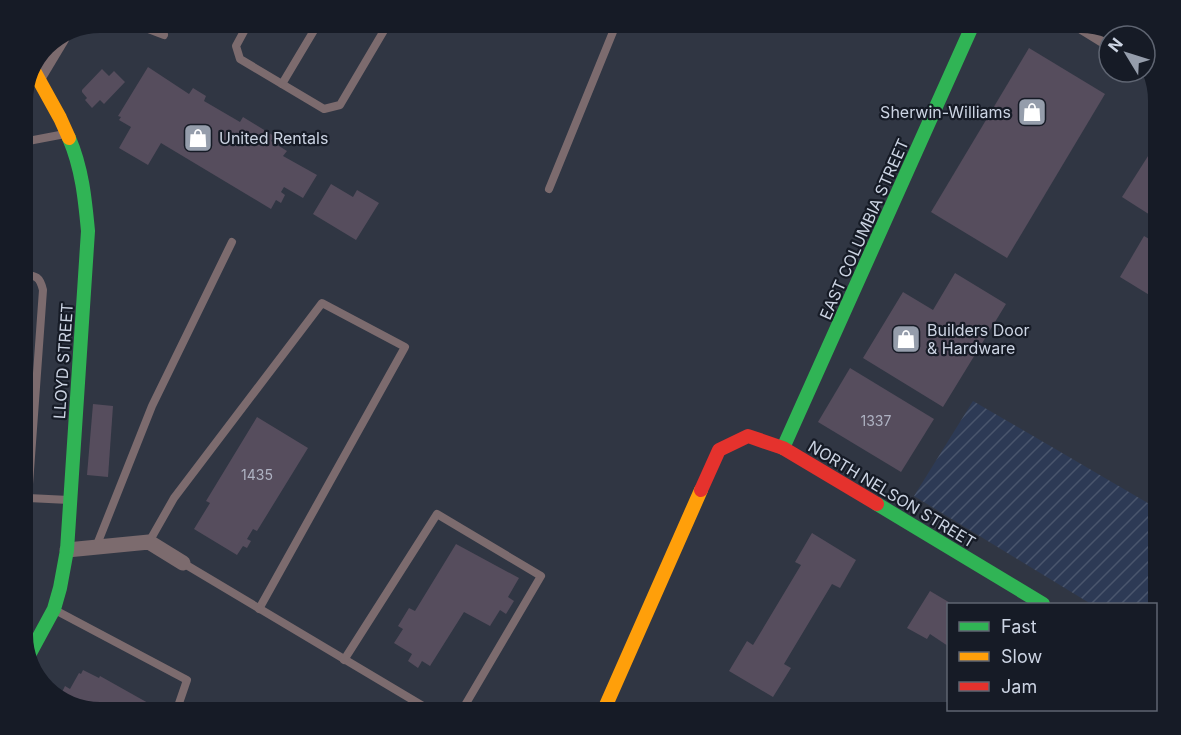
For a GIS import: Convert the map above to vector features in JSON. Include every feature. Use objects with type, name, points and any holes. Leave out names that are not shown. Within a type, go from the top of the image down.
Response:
[{"type":"street","name":"EAST COLUMBIA STREET","points":[[783,448],[969,33]]},
{"type":"street","name":"LLOYD STREET","points":[[34,646],[54,609],[67,550],[88,231],[84,186],[79,165],[68,134],[37,77]]},
{"type":"street","name":"NORTH NELSON STREET","points":[[607,702],[719,450],[748,436],[783,448],[1041,603]]},
{"type":"street","points":[[67,550],[149,542],[183,563]]},
{"type":"lane","points":[[159,33],[164,35]]},
{"type":"lane","points":[[243,33],[236,46],[240,59],[324,109],[340,105],[383,33]]},
{"type":"lane","points":[[282,84],[312,33]]},
{"type":"lane","points":[[549,189],[613,33]]},
{"type":"lane","points":[[33,140],[68,134]]},
{"type":"lane","points":[[96,547],[152,406],[232,242]]},
{"type":"lane","points":[[33,276],[41,282],[43,290],[33,405]]},
{"type":"lane","points":[[149,542],[174,498],[322,303],[405,347],[259,609]]},
{"type":"lane","points":[[33,498],[70,501]]},
{"type":"lane","points":[[344,660],[437,514],[541,576],[467,702]]},
{"type":"lane","points":[[183,563],[416,702]]},
{"type":"lane","points":[[54,609],[188,680],[180,702]]},
{"type":"shaded area","points":[[973,401],[1148,503],[1148,603],[1089,603],[914,496]]},
{"type":"building","points":[[1029,48],[1105,94],[1007,258],[931,212]]},
{"type":"building","name":"United Rentals","points":[[148,67],[189,94],[193,88],[206,96],[204,101],[240,122],[243,117],[274,136],[271,141],[287,151],[283,156],[317,175],[303,198],[284,187],[281,192],[285,195],[281,203],[276,200],[271,209],[161,143],[148,165],[119,148],[131,127],[119,120],[121,117],[118,116]]},
{"type":"building","points":[[102,69],[109,76],[114,71],[125,82],[104,104],[100,100],[92,108],[85,100],[87,98],[82,90]]},
{"type":"building","points":[[1148,156],[1148,214],[1122,197]]},
{"type":"building","points":[[331,184],[353,197],[357,190],[379,203],[356,240],[313,214]]},
{"type":"building","points":[[1144,236],[1148,238],[1148,294],[1120,277]]},
{"type":"building","points":[[955,273],[1006,304],[943,407],[863,358],[903,292],[933,310]]},
{"type":"building","points":[[850,368],[934,419],[901,472],[818,422]]},
{"type":"building","points":[[93,404],[113,406],[108,477],[87,475]]},
{"type":"building","points":[[257,417],[308,448],[257,531],[253,529],[247,539],[251,541],[247,548],[243,546],[237,555],[194,529],[210,503],[206,501]]},
{"type":"building","points":[[812,533],[856,560],[840,588],[832,584],[784,664],[791,668],[773,697],[729,671],[747,641],[753,645],[801,565],[795,562]]},
{"type":"building","points":[[456,544],[519,578],[508,597],[514,601],[506,614],[500,610],[490,626],[464,612],[430,666],[422,661],[418,668],[408,661],[412,654],[394,643],[403,629],[398,626],[409,608],[415,611]]},
{"type":"building","points":[[930,591],[950,603],[947,603],[947,645],[930,634],[927,639],[907,628]]},
{"type":"building","points":[[83,670],[99,678],[100,676],[146,702],[83,700],[63,691],[65,686],[70,689],[79,673],[81,674]]},
{"type":"traffic: fast","points":[[783,448],[969,33]]},
{"type":"traffic: fast","points":[[34,646],[54,609],[67,550],[88,231],[80,172],[69,138]]},
{"type":"traffic: fast","points":[[877,504],[1041,603]]},
{"type":"traffic: slow","points":[[37,77],[69,138]]},
{"type":"traffic: slow","points":[[607,702],[701,490]]},
{"type":"traffic: jam","points":[[701,490],[719,450],[748,436],[783,448],[877,504]]},
{"type":"place","name":"Sherwin-Williams","points":[[1032,112]]},
{"type":"place","name":"United Rentals","points":[[198,138]]},
{"type":"place","name":"Builders Door & Hardware","points":[[906,339]]}]
